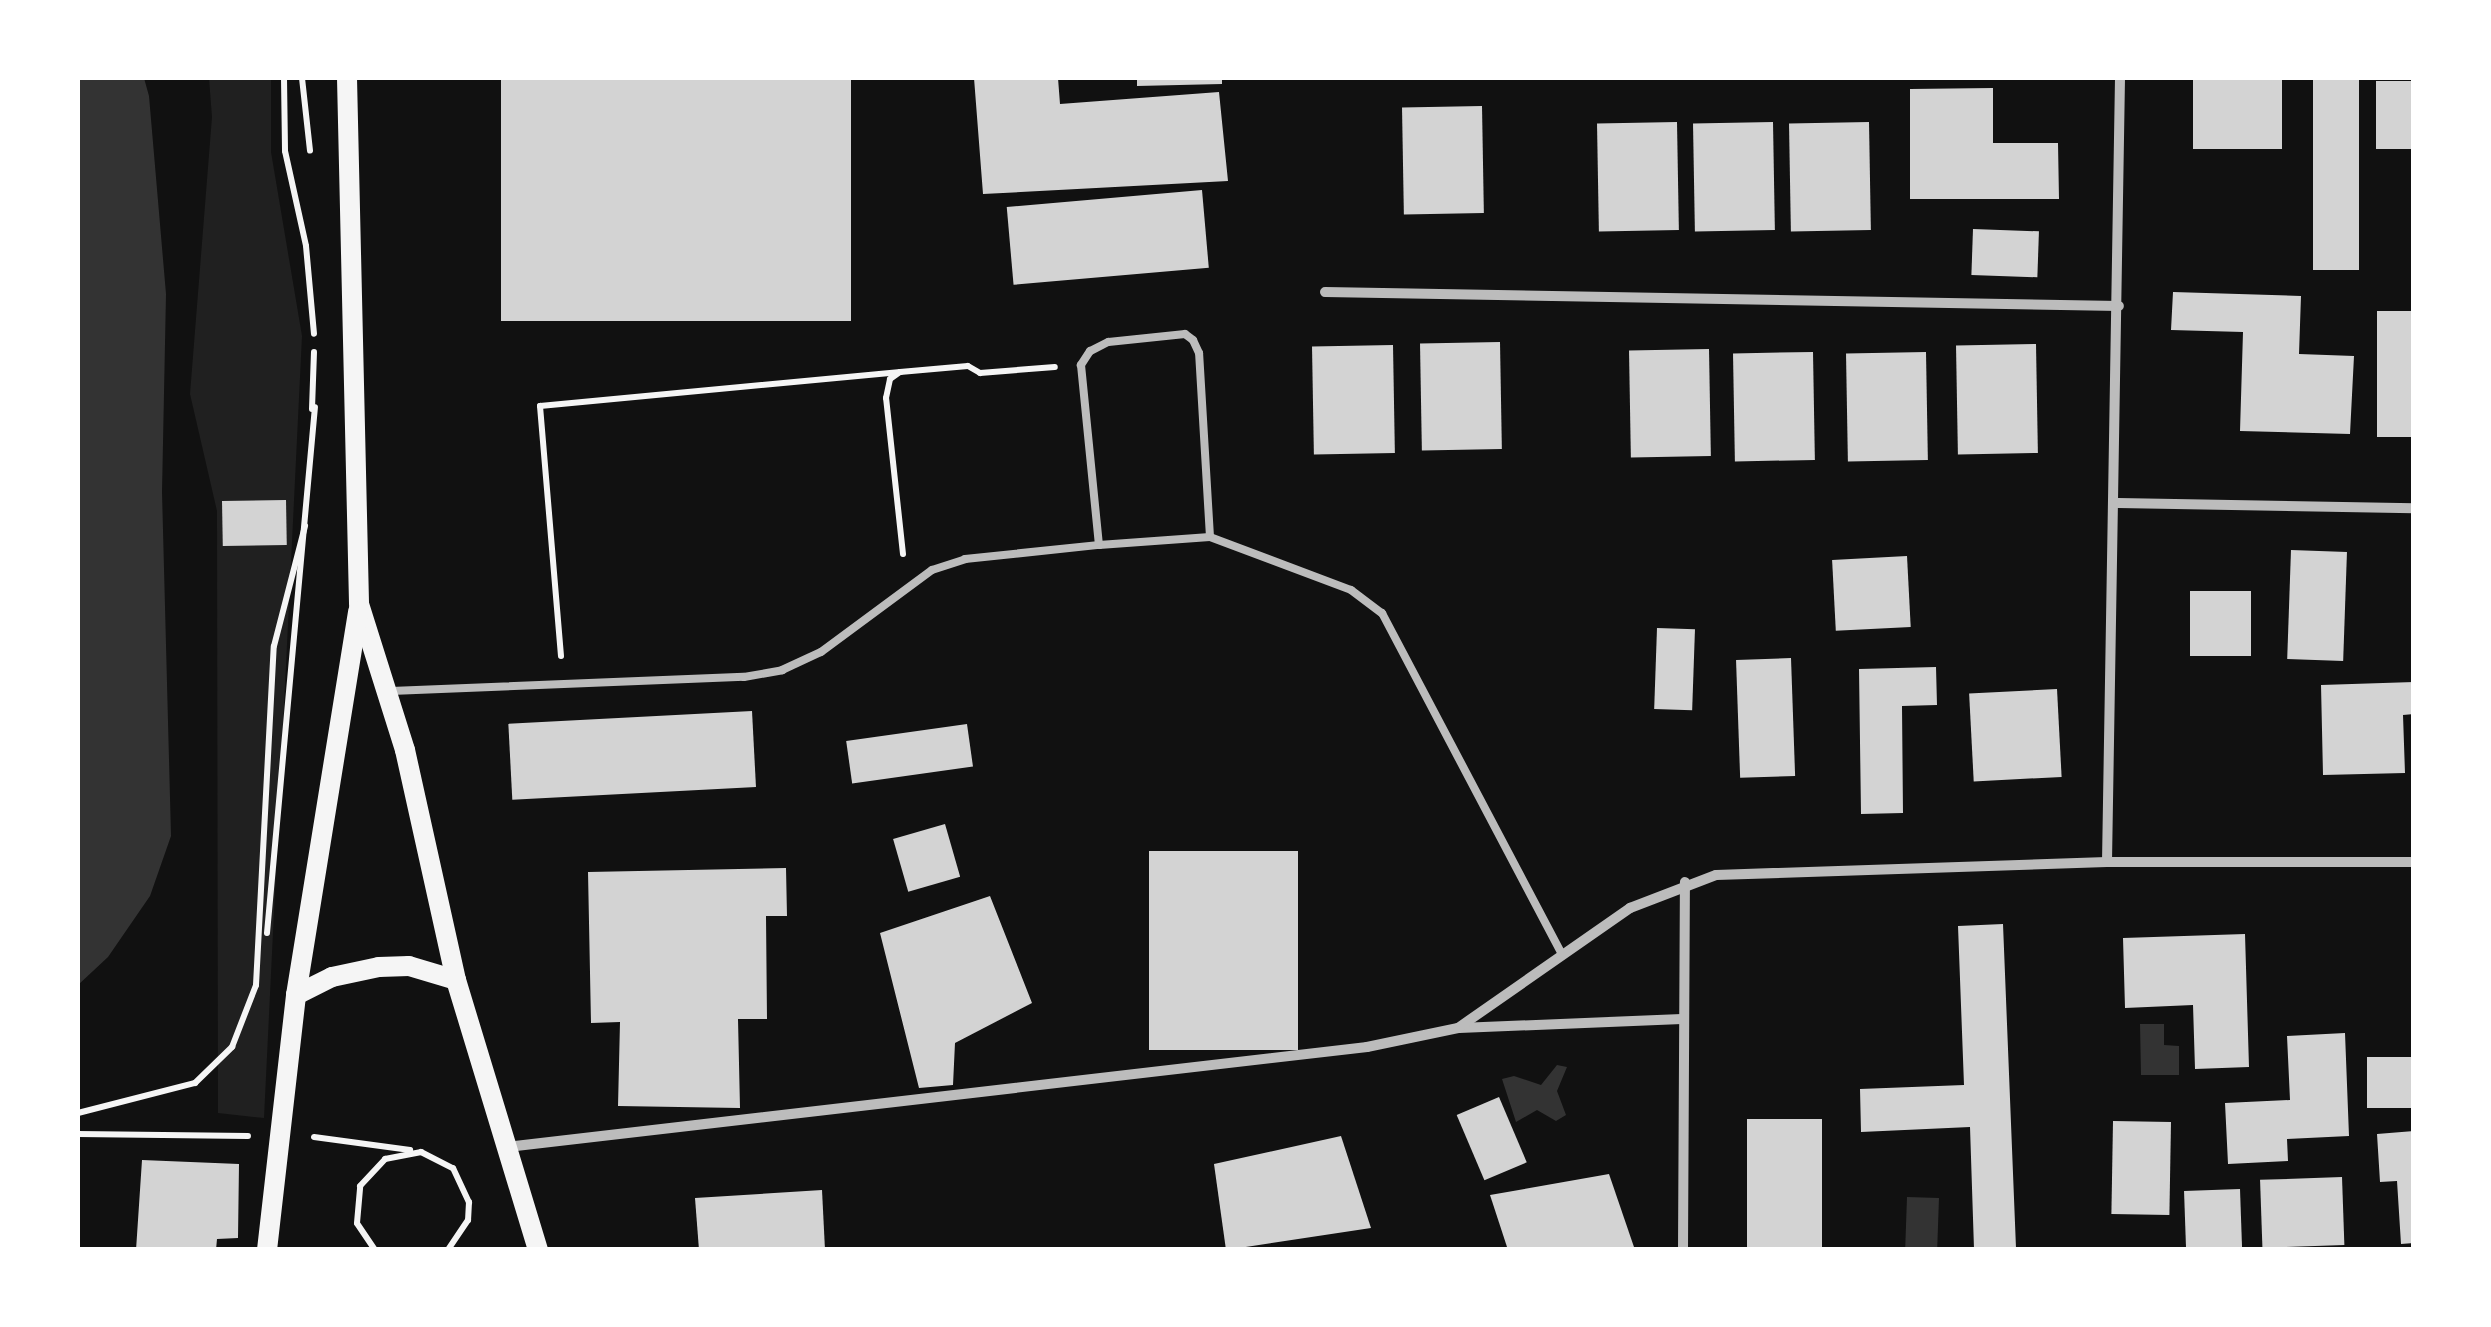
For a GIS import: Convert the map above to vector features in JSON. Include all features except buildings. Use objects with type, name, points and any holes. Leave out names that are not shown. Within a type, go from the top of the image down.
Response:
[{"type":"main road","points":[[267,1250],[296,995],[359,604],[347,78]]},
{"type":"main road","points":[[359,604],[386,690],[456,980],[538,1250]]},
{"type":"main road","points":[[296,995],[332,977],[379,967],[409,966],[456,980]]},
{"type":"street","points":[[2107,862],[2118,503],[2120,78]]},
{"type":"street","points":[[1325,292],[2118,306]]},
{"type":"street","points":[[2118,503],[2414,508]]},
{"type":"street","points":[[1458,1028],[1630,908],[1685,882],[1716,875],[2107,862],[2414,862]]},
{"type":"street","points":[[1682,1250],[1685,882]]},
{"type":"street","points":[[505,1148],[1348,1049],[1458,1028],[1682,1019]]},
{"type":"lane","points":[[1099,545],[1081,365],[1090,351],[1108,342],[1185,334],[1199,352],[1210,537]]},
{"type":"lane","points":[[386,690],[564,686],[782,670],[821,652],[906,586],[965,559],[1210,537],[1351,590],[1382,613],[1562,954]]},
{"type":"path","points":[[78,1113],[195,1083],[232,1047],[256,985],[274,646],[307,520],[314,344],[306,246],[286,152],[284,78]]},
{"type":"path","points":[[302,78],[310,155]]},
{"type":"path","points":[[259,1016],[308,533],[322,298]]},
{"type":"path","points":[[564,686],[540,406],[900,372],[1081,365]]},
{"type":"path","points":[[900,372],[890,378],[886,398],[906,586]]},
{"type":"path","points":[[78,1134],[250,1136],[251,1120]]},
{"type":"path","points":[[309,1136],[356,1138],[421,1152],[453,1168],[464,1184],[468,1220],[453,1248]]},
{"type":"path","points":[[375,1250],[357,1222],[360,1186],[384,1158],[421,1152]]},
{"type":"shaded area","points":[[78,78],[144,78],[149,96],[166,294],[162,492],[171,836],[150,896],[108,957],[78,985]]},
{"type":"shaded area","points":[[209,78],[271,78],[271,152],[302,336],[264,1118],[218,1113],[217,511],[190,394],[212,117]]},
{"type":"shaded area","points":[[2140,1024],[2164,1024],[2164,1045],[2179,1046],[2179,1075],[2141,1075]]},
{"type":"shaded area","points":[[1557,1065],[1567,1067],[1557,1091],[1566,1115],[1556,1121],[1537,1110],[1516,1122],[1502,1079],[1514,1076],[1541,1085]]},
{"type":"shaded area","points":[[1907,1197],[1939,1198],[1937,1250],[1905,1249]]}]
